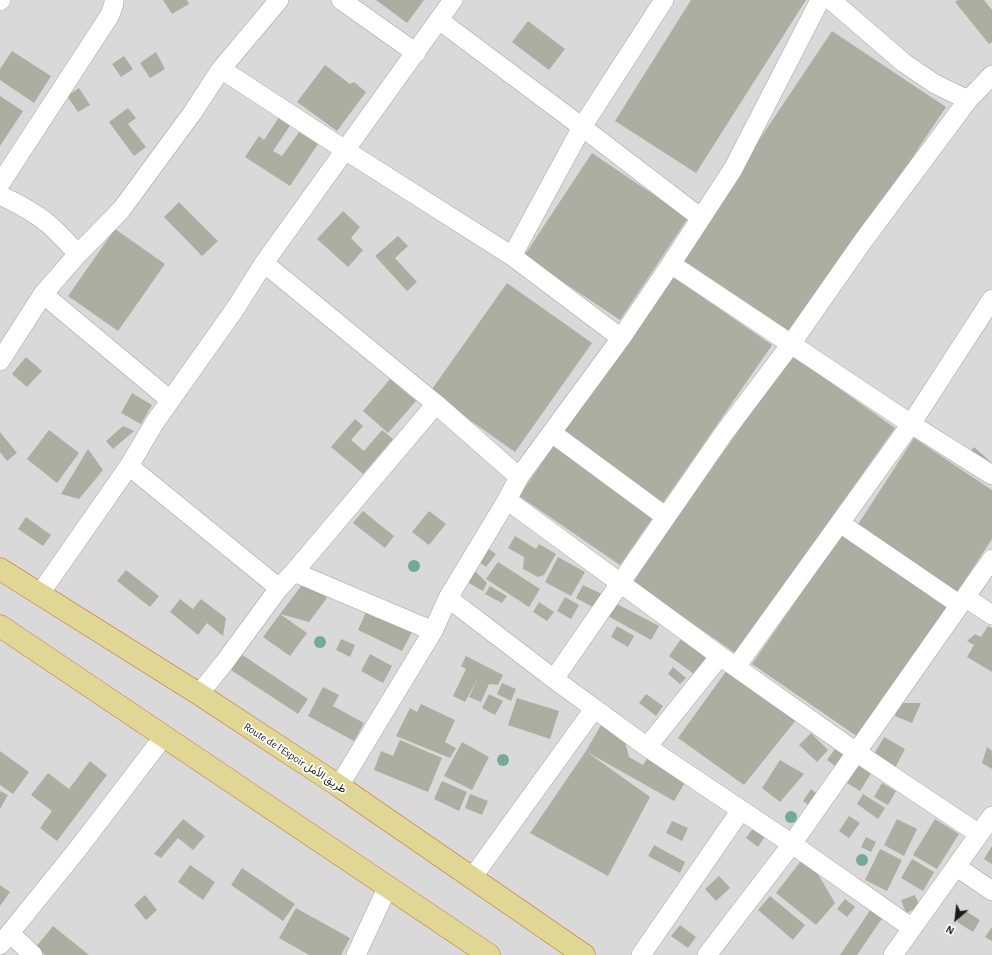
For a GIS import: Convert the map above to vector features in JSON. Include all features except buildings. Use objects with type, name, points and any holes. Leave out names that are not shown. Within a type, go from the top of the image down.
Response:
[{"type":"highway","name":"Route de l’Espoir طريق الأمل","points":[[0,569],[39,595],[199,694],[339,786],[584,955]]},
{"type":"highway","points":[[0,626],[489,955]]},
{"type":"street","points":[[0,184],[110,15],[114,0]]},
{"type":"street","points":[[0,361],[43,294],[78,254],[121,210],[193,112],[221,69],[279,0]]},
{"type":"street","points":[[341,0],[416,53]]},
{"type":"street","points":[[39,595],[129,466],[155,422],[234,309],[264,263],[453,0]]},
{"type":"street","points":[[512,256],[582,127],[664,0]]},
{"type":"street","points":[[339,786],[433,631],[448,598],[507,500],[519,477],[621,338],[733,169],[820,0]]},
{"type":"street","points":[[831,0],[904,63],[935,84],[968,100]]},
{"type":"street","points":[[439,20],[700,218]]},
{"type":"street","points":[[221,69],[512,256],[621,338]]},
{"type":"street","points":[[554,679],[724,433],[791,344],[863,241],[968,100],[992,75]]},
{"type":"street","points":[[0,195],[22,205],[47,223],[78,254]]},
{"type":"street","points":[[264,263],[436,404],[519,477]]},
{"type":"street","points":[[671,264],[911,424],[992,475]]},
{"type":"street","points":[[43,294],[170,400]]},
{"type":"street","points":[[736,667],[911,424],[992,299]]},
{"type":"street","points":[[199,694],[224,663],[279,588],[436,404]]},
{"type":"street","points":[[552,433],[666,516]]},
{"type":"street","points":[[129,466],[279,588]]},
{"type":"street","points":[[507,500],[621,582],[720,656],[856,752],[979,834]]},
{"type":"street","points":[[840,523],[962,601],[992,615]]},
{"type":"street","points":[[707,955],[792,844],[992,559]]},
{"type":"street","points":[[294,572],[433,631]]},
{"type":"street","points":[[448,598],[594,709],[647,747],[792,844],[912,928]]},
{"type":"street","points":[[647,747],[720,656]]},
{"type":"street","points":[[472,878],[594,709]]},
{"type":"street","points":[[33,955],[5,939],[164,736]]},
{"type":"street","points":[[641,955],[741,810]]},
{"type":"street","points":[[893,955],[992,816]]},
{"type":"street","points":[[957,867],[992,891]]},
{"type":"street","points":[[356,955],[388,886]]},
{"type":"shaded area","points":[[0,0],[992,0],[992,955],[0,955]]}]
